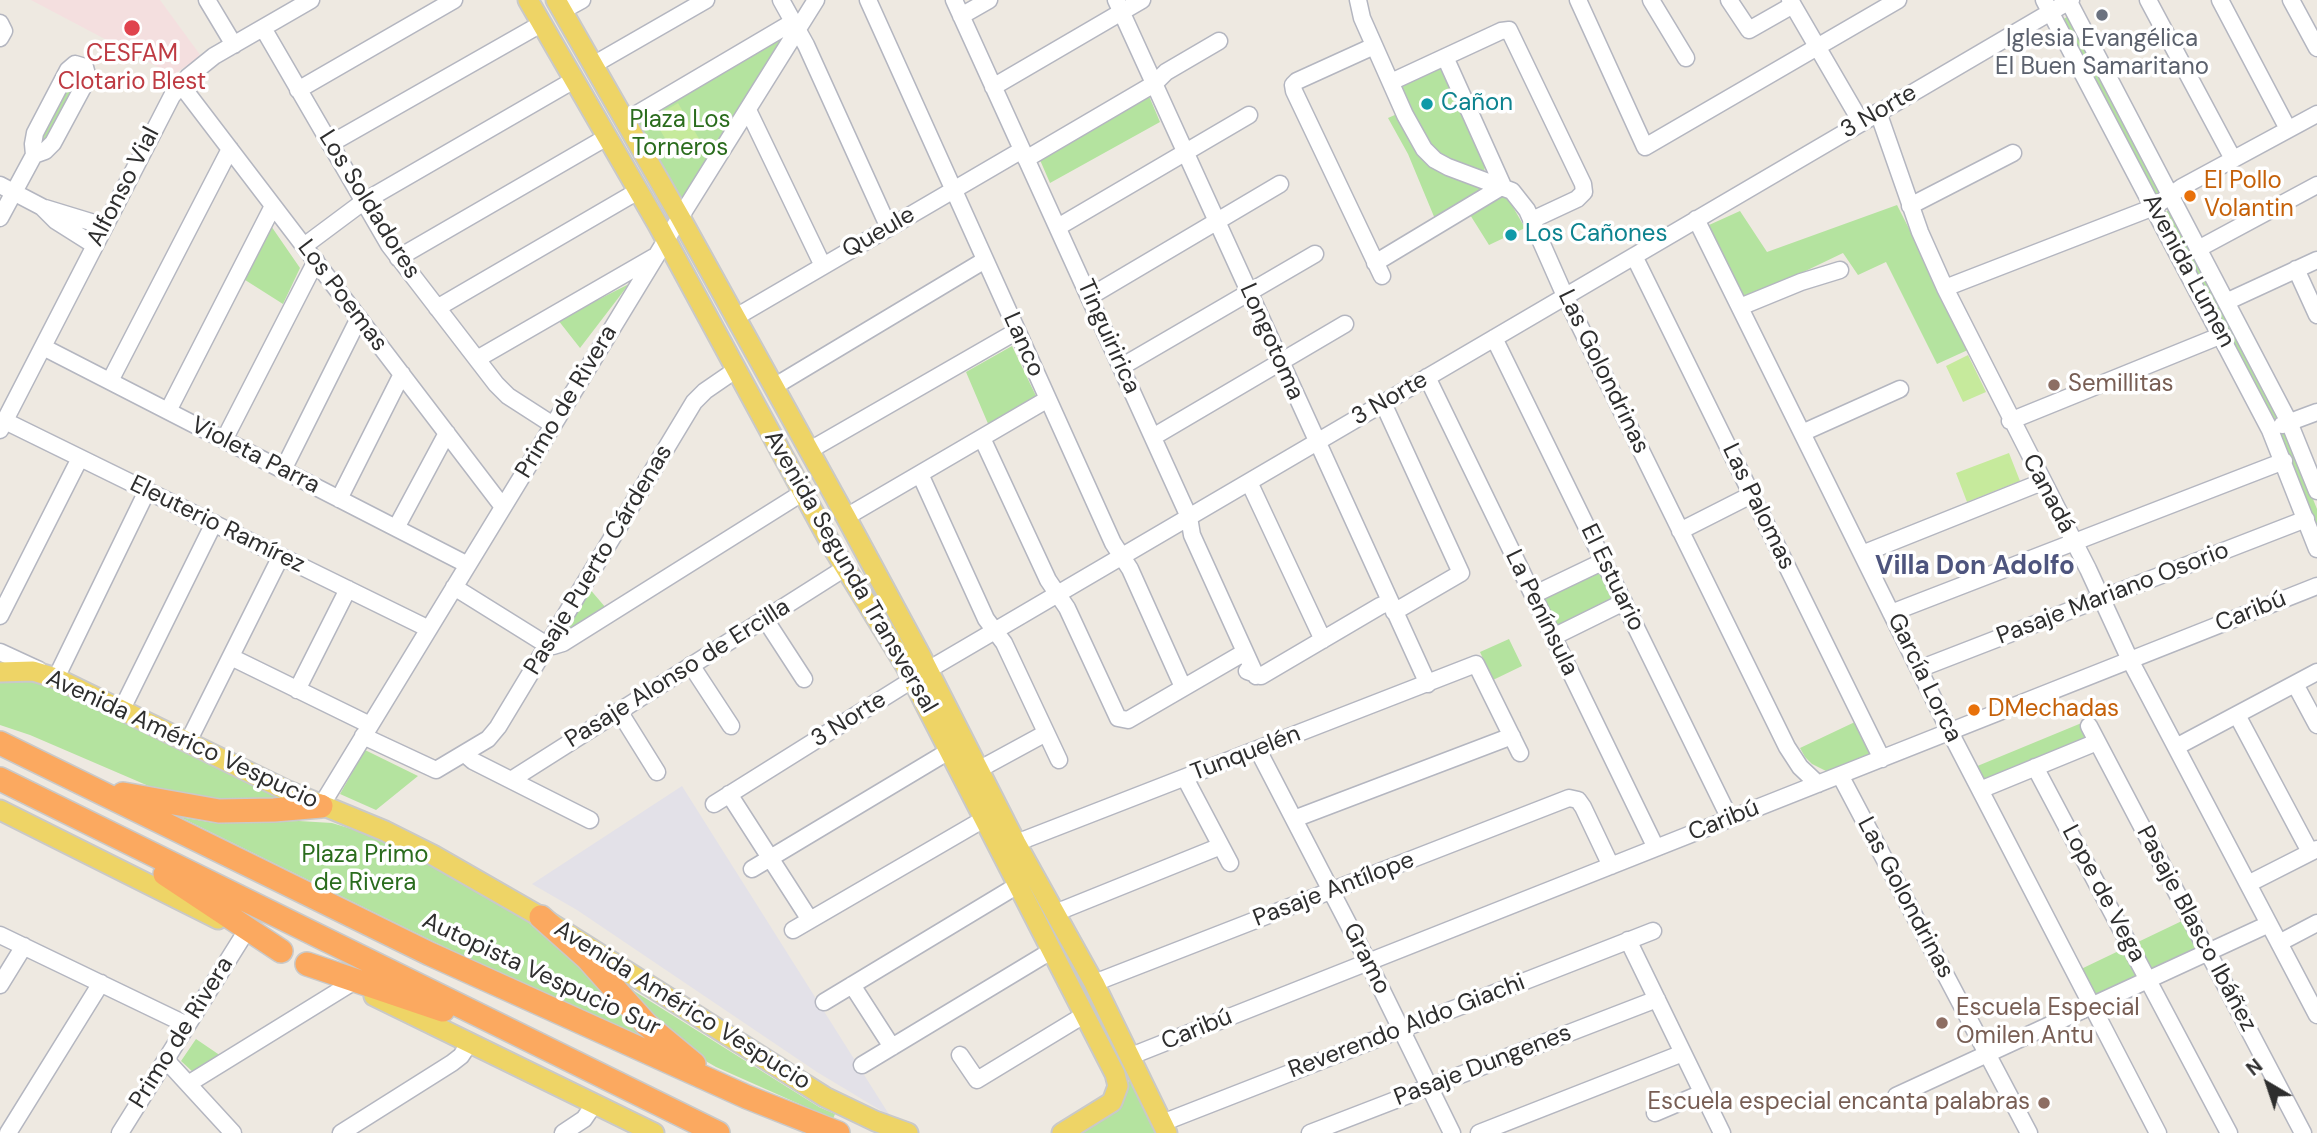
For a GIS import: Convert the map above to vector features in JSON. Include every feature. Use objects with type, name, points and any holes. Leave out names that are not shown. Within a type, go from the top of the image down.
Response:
[{"type":"highway","name":"Autopista Vespucio Sur","points":[[0,743],[430,954],[747,1097],[838,1133]]},
{"type":"highway","points":[[0,779],[718,1133]]},
{"type":"highway","points":[[83,783],[126,795],[203,809],[249,811],[321,806]]},
{"type":"highway","points":[[93,825],[281,951]]},
{"type":"highway","points":[[541,917],[588,959],[658,1035],[708,1074],[747,1097]]},
{"type":"highway","points":[[307,964],[542,1045]]},
{"type":"main road","name":"Avenida Segunda Transversal","points":[[528,0],[638,191],[661,248],[737,369],[845,568],[921,675],[978,771],[1094,983],[1164,1128]]},
{"type":"main road","name":"Avenida Segunda Transversal","points":[[559,6],[775,386],[846,517],[921,675],[949,751],[1117,1080],[1117,1093],[1108,1105],[1062,1133]]},
{"type":"main road","name":"Avenida Américo Vespucio","points":[[0,672],[50,675],[321,806],[409,843],[541,917],[825,1097],[908,1133]]},
{"type":"main road","points":[[0,810],[307,964],[654,1133]]},
{"type":"street","points":[[207,0],[234,45]]},
{"type":"street","name":"Alfonso Vial","points":[[2,425],[162,111],[181,85],[214,56],[262,28],[291,5],[311,0]]},
{"type":"street","points":[[298,90],[454,0]]},
{"type":"street","points":[[559,6],[582,0]]},
{"type":"street","points":[[593,65],[706,0]]},
{"type":"street","points":[[780,0],[795,26],[889,228]]},
{"type":"street","name":"Primo de Rivera","points":[[321,806],[748,110],[795,26],[816,0]]},
{"type":"street","name":"Lanco","points":[[868,0],[1113,543],[1130,569],[1183,687]]},
{"type":"street","name":"Tinguiririca","points":[[954,0],[1189,517],[1192,535],[1238,656],[1256,676],[1261,676],[1323,640]]},
{"type":"street","points":[[961,16],[989,0]]},
{"type":"street","points":[[993,87],[1119,6],[1142,0]]},
{"type":"street","name":"Las Golondrinas","points":[[1358,0],[1362,18],[1374,46],[1424,149],[1435,160],[1503,186],[1513,191],[1521,200],[1565,296],[1787,747],[1800,767],[1818,784]]},
{"type":"street","points":[[1578,0],[1645,148],[1898,0]]},
{"type":"street","points":[[1651,0],[1686,58]]},
{"type":"street","points":[[1729,0],[1749,30],[1792,3],[1861,122]]},
{"type":"street","name":"3 Norte","points":[[713,803],[1057,594],[1878,112],[2047,6],[2069,0]]},
{"type":"street","name":"Avenida Lumen","points":[[2069,0],[2289,422],[2315,483]]},
{"type":"street","points":[[2148,0],[2233,159]]},
{"type":"street","points":[[2220,0],[2288,129]]},
{"type":"street","points":[[2291,0],[2317,48]]},
{"type":"street","name":"Longotoma","points":[[1119,6],[1428,684]]},
{"type":"street","name":"Avenida Lumen","points":[[2047,6],[2270,430],[2317,549]]},
{"type":"street","points":[[0,23],[4,31],[0,38]]},
{"type":"street","points":[[330,144],[541,24]]},
{"type":"street","points":[[625,121],[795,26]]},
{"type":"street","name":"Los Soldadores","points":[[262,28],[398,258],[508,396],[553,425]]},
{"type":"street","points":[[1391,82],[1509,30],[1583,184],[1584,192],[1577,199],[1532,220]]},
{"type":"street","name":"Queule","points":[[736,317],[953,190],[1154,84],[1166,72],[1219,41]]},
{"type":"street","points":[[1374,46],[1297,80],[1293,85],[1379,269],[1503,186],[1445,57]]},
{"type":"street","points":[[0,218],[7,188],[34,155],[52,143],[81,91],[88,75],[83,65],[75,64],[68,70],[35,133],[34,155]]},
{"type":"street","points":[[304,246],[363,202],[574,80]]},
{"type":"street","name":"Los Poemas","points":[[181,85],[503,507]]},
{"type":"street","points":[[748,110],[823,266]]},
{"type":"street","name":"Canadá","points":[[1878,112],[1910,206],[1945,288],[2010,421],[2102,598],[2130,660],[2315,1007]]},
{"type":"street","points":[[1945,288],[2154,207],[2182,187],[2317,114]]},
{"type":"street","points":[[1058,227],[1249,115]]},
{"type":"street","points":[[398,258],[607,137]]},
{"type":"street","points":[[110,381],[230,149]]},
{"type":"street","points":[[1910,206],[2013,153]]},
{"type":"street","points":[[1089,296],[1280,184]]},
{"type":"street","points":[[2199,249],[2317,185]]},
{"type":"street","points":[[7,188],[42,207],[104,226]]},
{"type":"street","points":[[437,308],[638,191]]},
{"type":"street","points":[[168,411],[273,206]]},
{"type":"street","points":[[42,207],[56,220],[94,245]]},
{"type":"street","name":"García Lorca","points":[[1696,219],[1950,732],[2158,1133]]},
{"type":"street","points":[[477,359],[661,248]]},
{"type":"street","points":[[1121,367],[1315,254]]},
{"type":"street","name":"Las Palomas","points":[[1634,256],[1882,759]]},
{"type":"street","points":[[775,386],[985,260]]},
{"type":"street","points":[[2226,302],[2317,260]]},
{"type":"street","points":[[224,440],[316,261]]},
{"type":"street","points":[[2296,269],[2317,315]]},
{"type":"street","points":[[1740,307],[1801,282],[1840,270]]},
{"type":"street","points":[[283,470],[359,318]]},
{"type":"street","points":[[1153,437],[1345,324]]},
{"type":"street","points":[[810,450],[1017,331]]},
{"type":"street","points":[[2010,421],[2222,335]]},
{"type":"street","name":"El Estuario","points":[[1494,338],[1730,819]]},
{"type":"street","name":"Violeta Parra","points":[[43,346],[468,565]]},
{"type":"street","name":"Pasaje Puerto Cárdenas","points":[[366,731],[436,770],[484,743],[495,731],[694,402],[737,369]]},
{"type":"street","points":[[340,499],[402,374]]},
{"type":"street","name":"La Península","points":[[1427,377],[1656,848]]},
{"type":"street","points":[[1802,433],[1900,388]]},
{"type":"street","points":[[846,517],[1048,399]]},
{"type":"street","points":[[1249,482],[1323,640],[1380,606],[1392,607],[1461,573],[1383,403]]},
{"type":"street","points":[[2270,430],[2317,412]]},
{"type":"street","name":"Eleuterio Ramírez","points":[[2,425],[80,458],[429,629]]},
{"type":"street","points":[[396,528],[447,433]]},
{"type":"street","points":[[982,438],[1048,580],[1067,608],[1116,715],[1121,720],[1128,720],[1238,656]]},
{"type":"street","points":[[0,616],[80,458]]},
{"type":"street","points":[[1891,612],[2284,461]]},
{"type":"street","points":[[919,474],[986,620],[1004,643],[1059,760]]},
{"type":"street","points":[[1862,554],[2042,482]]},
{"type":"street","points":[[0,652],[50,675],[147,491]]},
{"type":"street","points":[[454,587],[547,645],[553,646],[563,643],[802,493]]},
{"type":"street","points":[[1680,531],[1751,495]]},
{"type":"street","name":"Pasaje Mariano Osorio","points":[[1919,669],[2306,519]]},
{"type":"street","points":[[122,709],[214,523]]},
{"type":"street","points":[[188,743],[281,556]]},
{"type":"street","points":[[1533,595],[1604,561]]},
{"type":"street","name":"Pasaje Alonso de Ercilla","points":[[511,780],[845,568]]},
{"type":"street","name":"Caribú","points":[[1131,1056],[2317,586]]},
{"type":"street","points":[[297,690],[348,589]]},
{"type":"street","points":[[1553,637],[1624,602]]},
{"type":"street","points":[[765,619],[804,680]]},
{"type":"street","points":[[231,657],[297,690],[366,731]]},
{"type":"street","name":"Tunquelén","points":[[1016,843],[1476,664],[1512,736]]},
{"type":"street","points":[[691,665],[731,726]]},
{"type":"street","points":[[2176,747],[2317,672]]},
{"type":"street","points":[[2295,684],[2317,725]]},
{"type":"street","points":[[618,711],[657,772]]},
{"type":"street","points":[[2237,715],[2314,850],[2248,884]]},
{"type":"street","name":"Pasaje Blasco Ibáñez","points":[[2089,726],[2303,1133]]},
{"type":"street","points":[[978,771],[1046,733]]},
{"type":"street","points":[[1294,819],[1512,736],[1520,753]]},
{"type":"street","points":[[1980,790],[2097,742]]},
{"type":"street","name":"Gramo","points":[[1258,750],[1368,962],[1452,1133]]},
{"type":"street","points":[[752,869],[949,751]]},
{"type":"street","points":[[465,754],[472,761],[590,820]]},
{"type":"street","name":"Lope de Vega","points":[[2035,767],[2229,1133]]},
{"type":"street","name":"Las Golondrinas","points":[[1840,775],[2029,1133]]},
{"type":"street","points":[[1185,778],[1230,863]]},
{"type":"street","points":[[729,794],[810,920]]},
{"type":"street","name":"Pasaje Antílope","points":[[1094,983],[1564,799],[1574,799],[1583,807],[1611,866]]},
{"type":"street","points":[[793,930],[984,818]]},
{"type":"street","points":[[1055,913],[1221,846]]},
{"type":"street","points":[[824,1002],[1018,885]]},
{"type":"street","points":[[2279,943],[2317,923]]},
{"type":"street","points":[[1896,1096],[2269,924]]},
{"type":"street","name":"Reverendo Aldo Giachi","points":[[1164,1128],[1401,1030],[1653,931]]},
{"type":"street","name":"Primo de Rivera","points":[[120,1133],[245,933]]},
{"type":"street","points":[[0,934],[187,1025]]},
{"type":"street","points":[[1628,940],[1722,1133]]},
{"type":"street","points":[[0,985],[24,946]]},
{"type":"street","points":[[862,1065],[1051,951]]},
{"type":"street","points":[[8,1133],[101,983]]},
{"type":"street","points":[[188,1084],[351,984]]},
{"type":"street","points":[[852,985],[892,1047]]},
{"type":"street","name":"Pasaje Dungenes","points":[[1310,1133],[1657,999]]},
{"type":"street","points":[[960,1055],[977,1080],[1084,1015]]},
{"type":"street","points":[[341,1133],[452,1063],[470,1042]]},
{"type":"street","points":[[1479,1133],[1683,1053]]},
{"type":"street","points":[[166,1060],[233,1133]]},
{"type":"street","points":[[1655,1113],[1702,1093]]},
{"type":"street","points":[[563,1133],[584,1119],[595,1104]]},
{"type":"shaded area","name":"CESFAM Clotario Blest","points":[[31,0],[160,0],[201,56],[173,75]]},
{"type":"shaded area","points":[[682,786],[890,1116],[817,1072],[577,910],[532,884]]},
{"type":"green space","points":[[2070,15],[2165,193],[2157,198],[2062,20]]},
{"type":"green space","name":"Plaza Los Torneros","points":[[782,34],[777,51],[678,205],[630,122]]},
{"type":"green space","points":[[1444,61],[1485,165],[1484,174],[1442,157],[1420,134],[1399,87]]},
{"type":"green space","points":[[76,67],[84,71],[44,148],[37,145]]},
{"type":"green space","points":[[1149,96],[1160,122],[1050,183],[1040,160]]},
{"type":"green space","points":[[678,103],[701,142],[676,157],[653,118]]},
{"type":"green space","points":[[1397,114],[1418,152],[1505,193],[1525,228],[1489,245],[1462,202],[1435,219],[1408,154],[1388,118]]},
{"type":"green space","points":[[1897,205],[1970,349],[1937,364],[1886,262],[1858,275],[1843,253],[1743,301],[1709,225],[1740,211],[1767,252]]},
{"type":"green space","points":[[2170,209],[2284,422],[2276,423],[2162,215]]},
{"type":"green space","points":[[269,223],[300,268],[283,304],[242,278]]},
{"type":"green space","points":[[629,284],[580,348],[558,320]]},
{"type":"green space","points":[[1012,346],[1037,398],[989,426],[966,372]]},
{"type":"green space","points":[[1968,355],[1986,392],[1963,402],[1946,366]]},
{"type":"green space","points":[[2285,430],[2317,509],[2317,533],[2278,433]]},
{"type":"green space","points":[[2009,453],[2020,481],[1967,502],[1956,473]]},
{"type":"green space","points":[[1600,568],[1617,601],[1557,631],[1540,598]]},
{"type":"green space","points":[[588,587],[606,608],[554,641]]},
{"type":"green space","points":[[1509,639],[1522,666],[1493,680],[1480,652]]},
{"type":"green space","points":[[24,680],[49,685],[304,806],[256,805],[181,796],[151,787],[30,735],[0,725],[0,682]]},
{"type":"green space","points":[[1857,721],[1872,754],[1828,772],[1805,757],[1800,748]]},
{"type":"green space","points":[[2084,722],[2091,741],[1983,786],[1975,767]]},
{"type":"green space","points":[[365,750],[418,776],[376,810],[340,794]]},
{"type":"green space","name":"Plaza Primo de Rivera","points":[[180,817],[215,823],[332,823],[375,836],[472,886],[522,917],[578,963],[661,1049],[656,1051]]},
{"type":"green space","points":[[2186,919],[2201,950],[2153,973],[2138,942]]},
{"type":"green space","points":[[2127,947],[2142,979],[2094,1002],[2079,970]]},
{"type":"green space","points":[[610,976],[819,1107],[835,1114],[833,1119],[716,1067],[690,1052]]},
{"type":"green space","points":[[196,1039],[221,1056],[194,1073],[181,1061]]},
{"type":"green space","points":[[1132,1079],[1157,1133],[1074,1133],[1124,1085]]},
{"type":"place","name":"Iglesia Evangélica El Buen Samaritano","points":[[2102,15]]},
{"type":"place","name":"CESFAM Clotario Blest","points":[[132,28]]},
{"type":"place","name":"Cañon","points":[[1427,104]]},
{"type":"place","name":"El Pollo Volantin","points":[[2190,196]]},
{"type":"place","name":"Los Cañones","points":[[1511,235]]},
{"type":"place","name":"Semillitas","points":[[2054,385]]},
{"type":"place","name":"DMechadas","points":[[1974,710]]},
{"type":"place","name":"Escuela Especial Omilen Antu","points":[[1942,1023]]},
{"type":"place","name":"Escuela especial encanta palabras","points":[[2044,1103]]},
{"type":"district","name":"Villa Don Adolfo","points":[[1975,567]]}]
